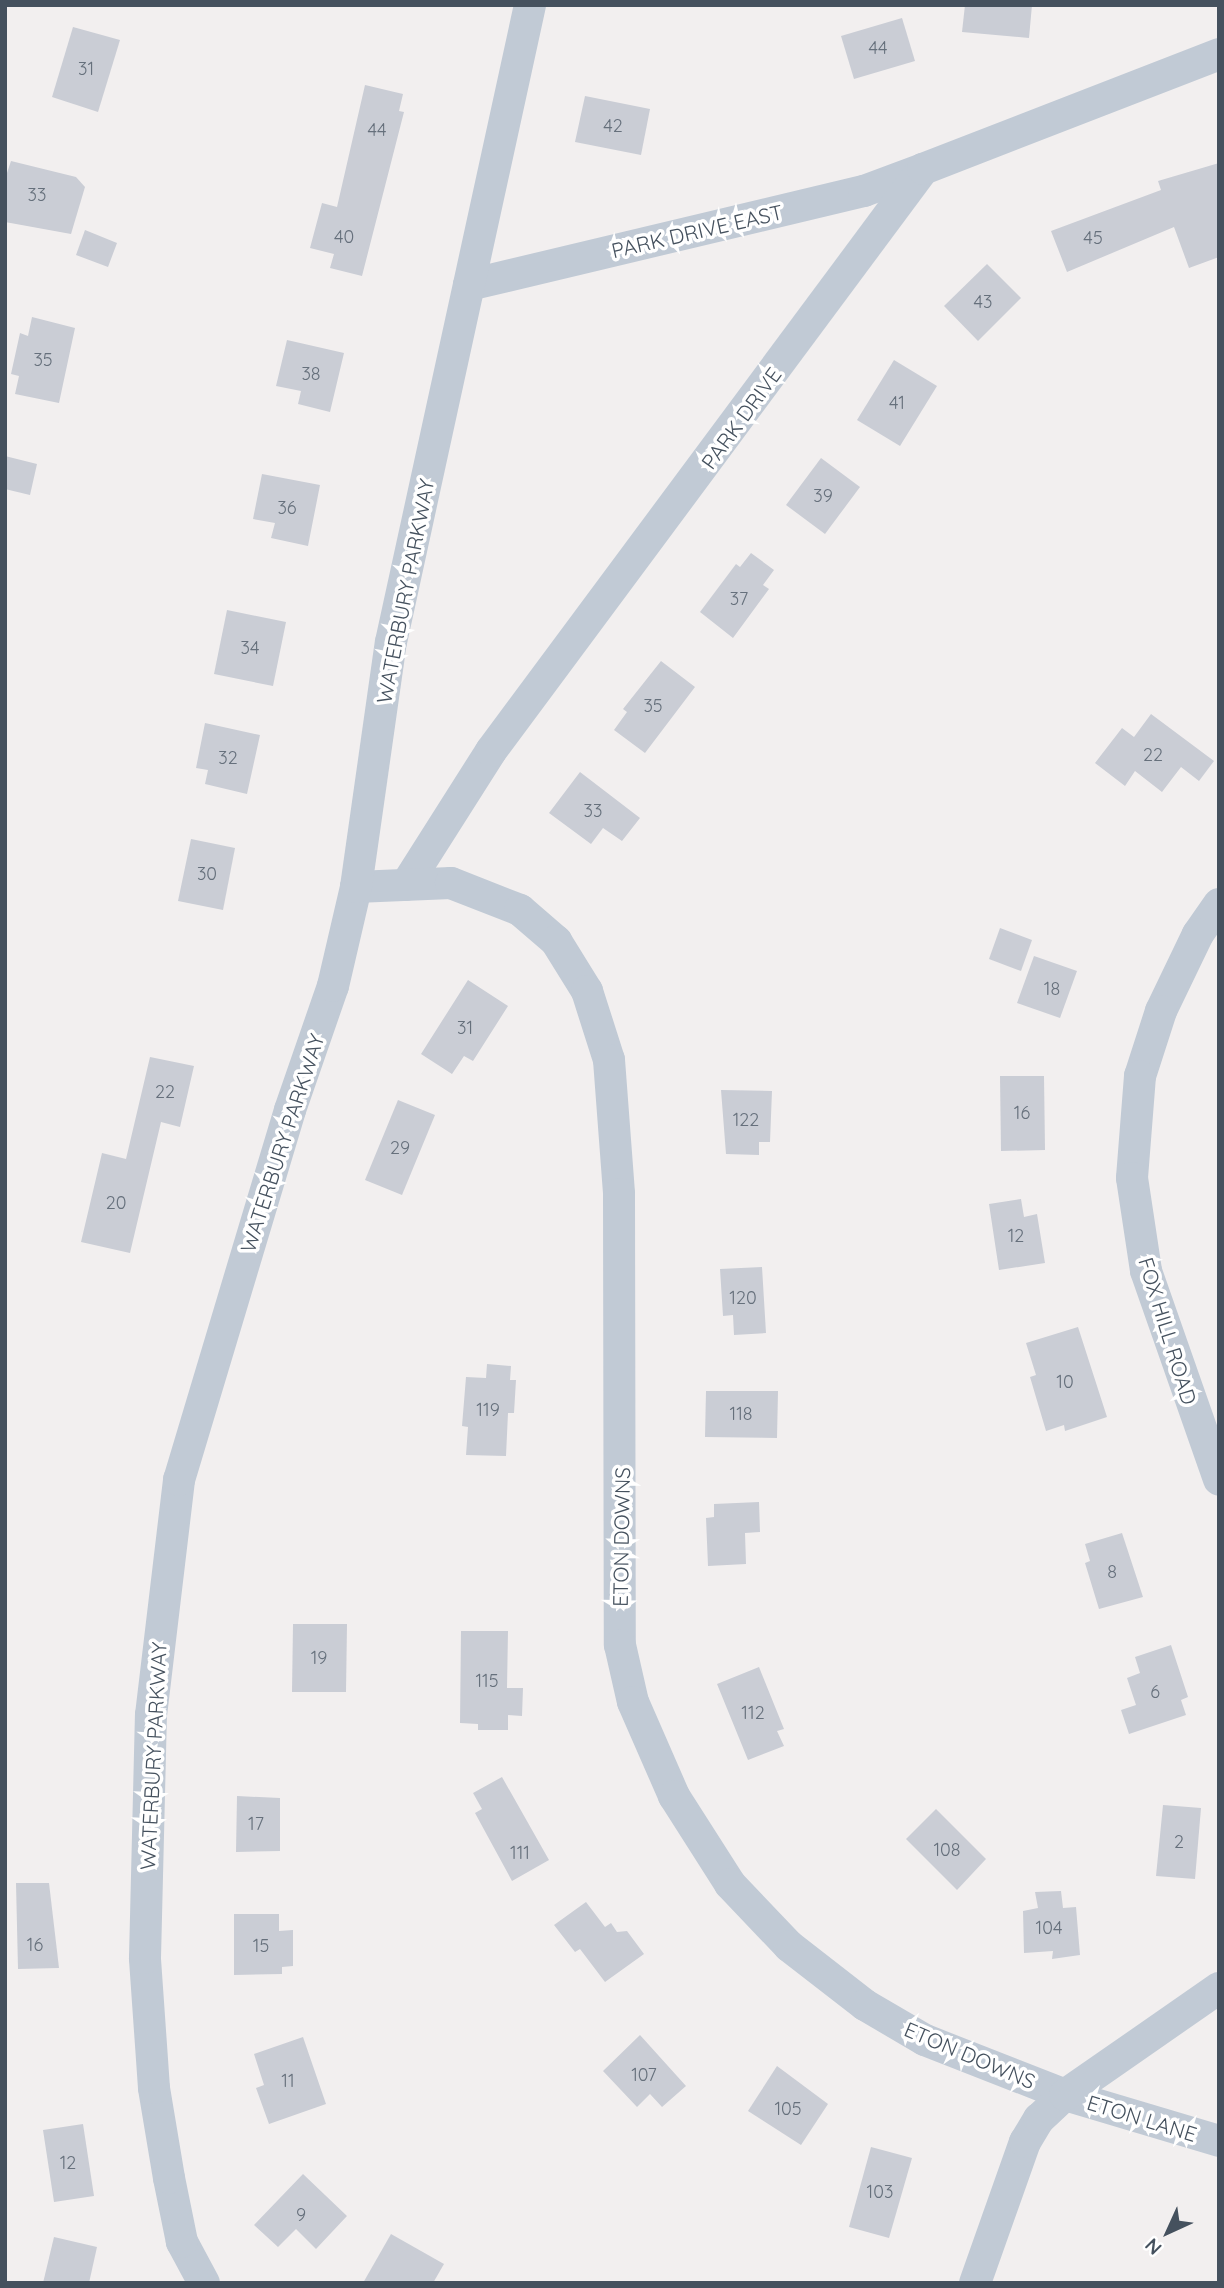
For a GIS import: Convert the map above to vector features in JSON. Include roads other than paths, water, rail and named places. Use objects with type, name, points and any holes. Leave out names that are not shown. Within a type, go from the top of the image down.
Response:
[{"type":"street","name":"WATERBURY PARKWAY","points":[[204,2283],[182,2242],[169,2178],[154,2088],[148,1997],[151,1715],[159,1629],[179,1480],[290,1110],[333,986],[356,887],[391,642],[530,5]]},
{"type":"street","points":[[923,169],[1219,54]]},
{"type":"street","name":"PARK DRIVE EAST","points":[[469,285],[864,191],[923,169]]},
{"type":"street","name":"PARK DRIVE","points":[[406,885],[491,751],[923,169]]},
{"type":"street","name":"ETON DOWNS","points":[[406,885],[451,883],[520,910],[556,941],[587,991],[609,1060],[619,1194],[622,1356],[620,1645],[633,1702],[674,1796],[730,1884],[789,1946],[865,2005],[925,2040],[1065,2095]]},
{"type":"street","points":[[356,887],[406,885]]},
{"type":"street","name":"FOX HILL ROAD","points":[[1219,904],[1198,934],[1161,1011],[1140,1076],[1132,1164],[1146,1272],[1219,1480]]},
{"type":"street","points":[[975,2283],[1025,2142],[1039,2119],[1065,2095],[1219,1988]]},
{"type":"street","name":"ETON LANE","points":[[1065,2095],[1219,2141]]}]
